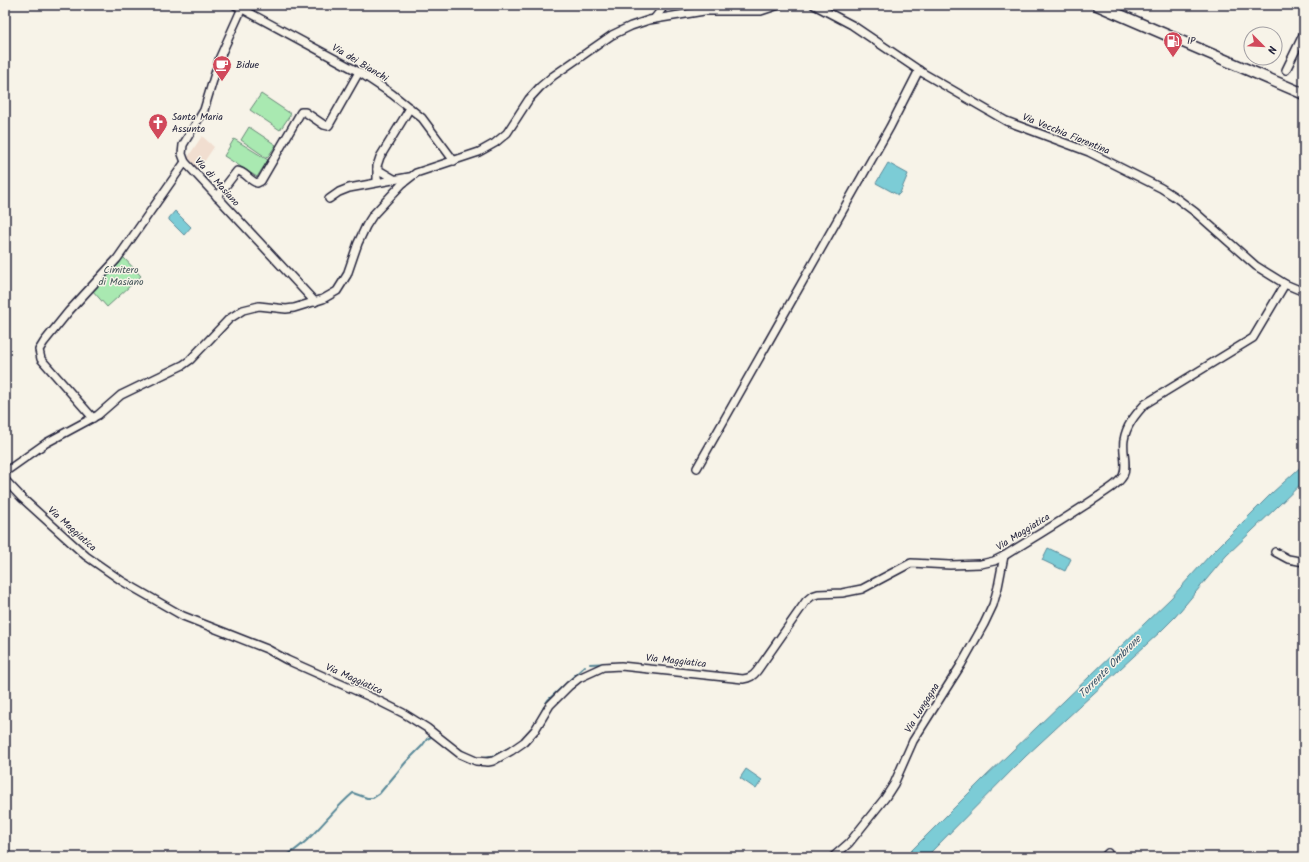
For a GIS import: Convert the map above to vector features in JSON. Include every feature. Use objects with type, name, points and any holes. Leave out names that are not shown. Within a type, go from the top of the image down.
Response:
[{"type":"main road","points":[[1097,5],[1304,94]]},
{"type":"street","points":[[654,19],[665,5]]},
{"type":"street","points":[[329,198],[345,189],[411,176],[479,152],[495,143],[507,132],[535,93],[553,76],[600,42],[631,26],[654,19],[704,11],[761,10],[779,5]]},
{"type":"street","name":"Via Vecchia Fiorentina","points":[[814,5],[852,25],[919,70],[1006,121],[1089,152],[1161,188],[1195,212],[1249,260],[1285,284],[1304,292]]},
{"type":"street","name":"Via dei Bianchi","points":[[239,6],[359,72],[410,108],[426,124],[454,161]]},
{"type":"street","name":"Via di Masiano","points":[[239,6],[220,57],[204,110],[183,145],[182,154],[185,162],[315,302]]},
{"type":"street","points":[[1286,70],[1304,33]]},
{"type":"street","points":[[697,468],[890,127],[919,70]]},
{"type":"street","points":[[217,197],[237,171],[242,172],[253,182],[257,183],[261,181],[301,112],[305,112],[324,125],[328,126],[359,72]]},
{"type":"street","points":[[377,182],[377,169],[380,157],[410,108]]},
{"type":"street","points":[[93,418],[41,359],[39,350],[69,311],[117,259],[185,162]]},
{"type":"street","points":[[377,169],[394,179]]},
{"type":"street","points":[[5,472],[46,443],[93,418],[121,395],[183,365],[190,360],[229,319],[243,310],[259,306],[290,309],[330,296],[342,285],[362,234],[370,220],[397,188],[411,176]]},
{"type":"street","name":"Via Maggiatica","points":[[5,480],[22,498],[92,561],[110,574],[147,596],[182,616],[217,631],[262,647],[322,676],[377,700],[417,721],[460,754],[476,761],[493,761],[524,742],[535,730],[550,705],[570,686],[584,676],[603,667],[621,666],[743,679],[750,678],[754,676],[804,604],[815,595],[822,593],[842,593],[862,589],[911,563],[950,565],[981,564],[994,561],[1004,556],[1089,503],[1118,482],[1124,474],[1124,441],[1128,427],[1135,415],[1145,404],[1253,338],[1285,284]]},
{"type":"street","points":[[1275,552],[1288,559],[1304,562]]},
{"type":"street","name":"Via Lungagna","points":[[833,857],[849,843],[885,798],[894,784],[914,742],[984,624],[993,605],[1004,556]]},
{"type":"shaded area","points":[[202,136],[214,147],[198,171],[188,157]]},
{"type":"green space","points":[[261,94],[291,114],[280,130],[250,110]]},
{"type":"green space","points":[[249,127],[276,145],[267,158],[241,140]]},
{"type":"green space","points":[[234,139],[268,160],[257,177],[224,156]]},
{"type":"green space","name":"Cimitero di Masiano","points":[[123,257],[141,276],[107,307],[92,290]]},
{"type":"water","points":[[888,163],[908,174],[898,195],[876,183]]},
{"type":"water","points":[[175,211],[191,227],[184,235],[169,220]]},
{"type":"water","name":"Torrente Ombrone","points":[[1304,464],[1304,481],[1226,556],[1175,617],[1160,632],[1026,756],[926,857],[905,857],[983,779],[1171,598],[1210,555],[1272,493]]},
{"type":"water","points":[[1048,548],[1071,559],[1065,571],[1042,560]]},
{"type":"water","points":[[746,769],[762,780],[756,789],[740,778]]},
{"type":"waterway","points":[[590,664],[612,663]]},
{"type":"waterway","points":[[546,703],[585,666]]},
{"type":"waterway","points":[[539,717],[544,707]]},
{"type":"waterway","points":[[284,857],[294,851],[312,835],[353,793],[367,798],[373,798],[379,794],[406,762],[427,739],[431,737]]},
{"type":"waterway","points":[[484,758],[491,757],[511,747]]},
{"type":"waterway","points":[[458,748],[466,753]]},
{"type":"place","name":"IP","points":[[1173,58]]},
{"type":"place","name":"Bidue","points":[[222,82]]},
{"type":"place","name":"Santa Maria Assunta","points":[[158,140]]}]
